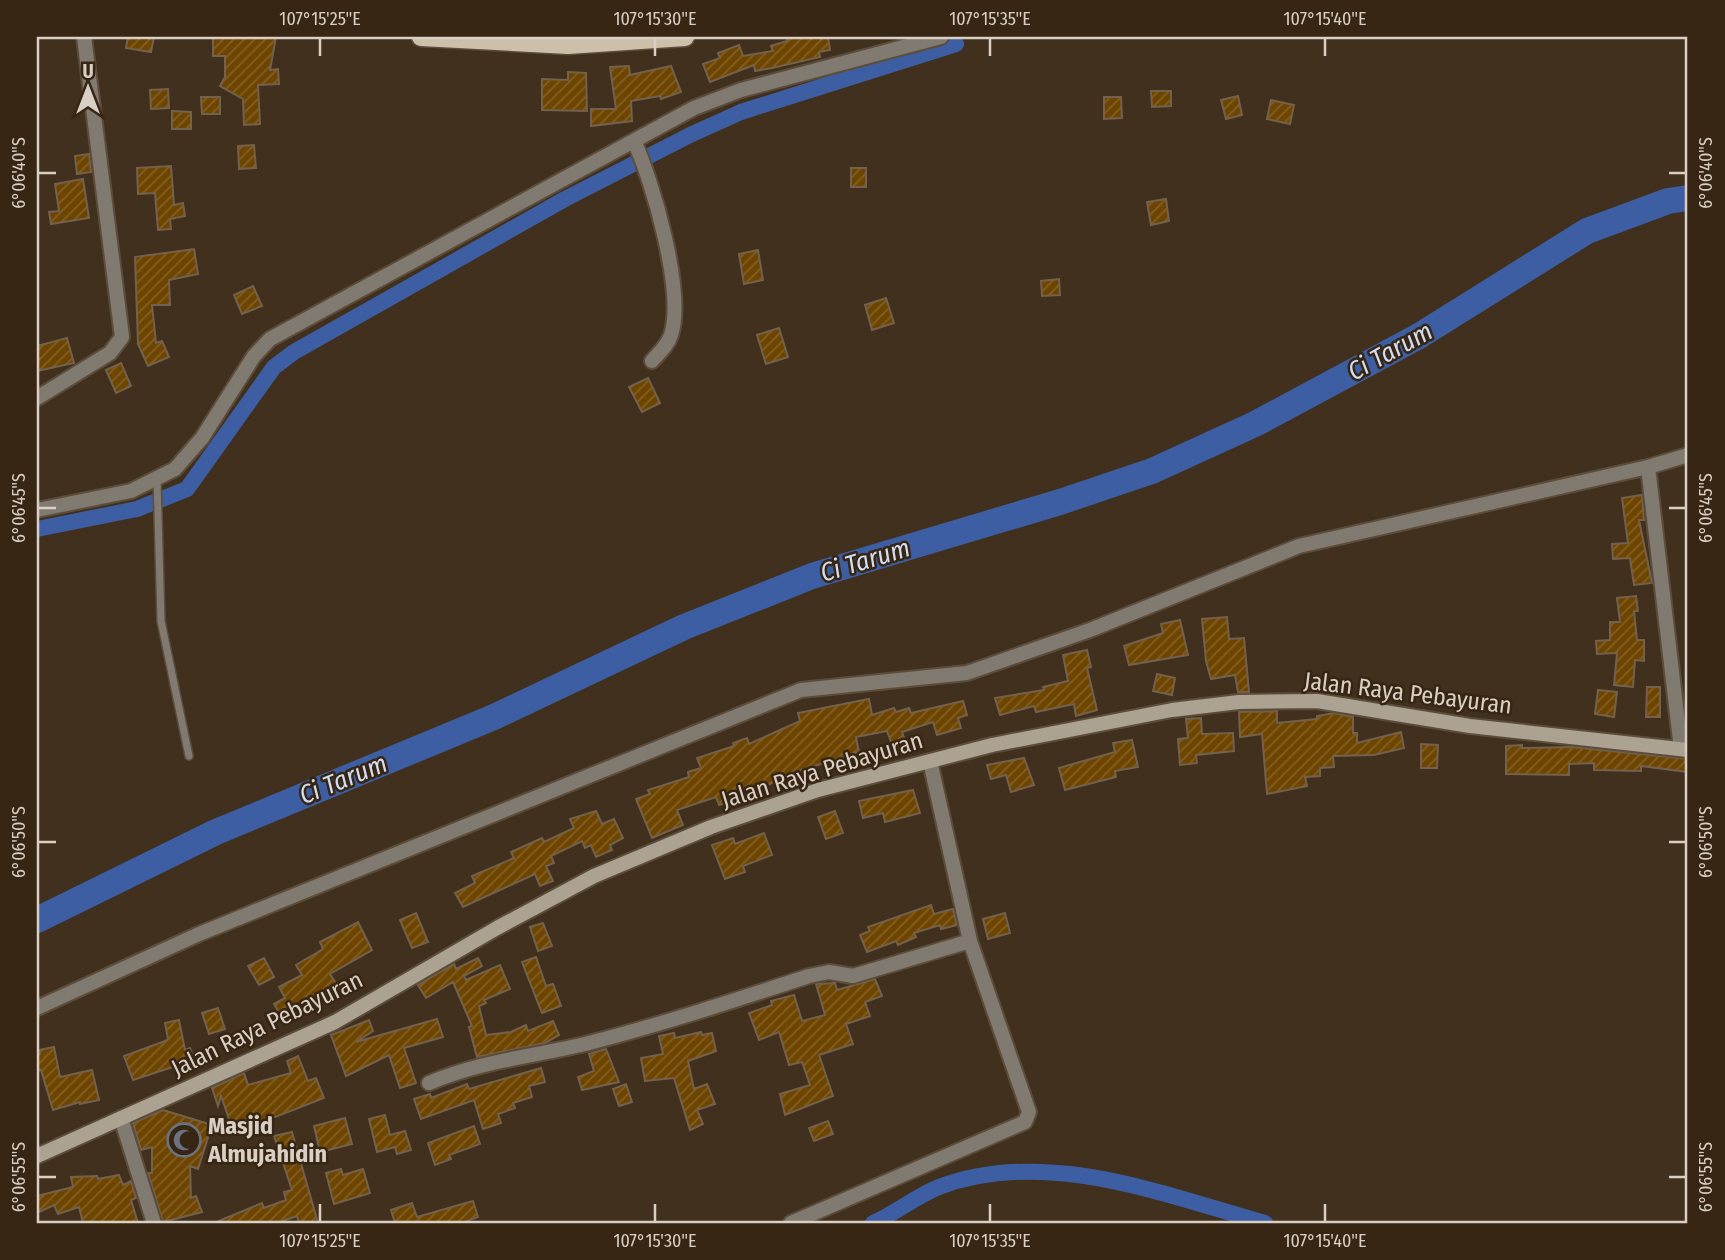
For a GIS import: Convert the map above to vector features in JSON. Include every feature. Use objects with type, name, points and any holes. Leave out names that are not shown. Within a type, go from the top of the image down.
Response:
[{"type":"main road","points":[[421,37],[568,45],[685,37]]},
{"type":"main road","name":"Jalan Raya Pebayuran","points":[[37,1156],[335,1022],[485,935],[594,876],[735,819],[818,790],[992,745],[1172,710],[1279,701],[1351,705],[1470,726],[1685,750]]},
{"type":"street","points":[[37,398],[110,353],[122,337],[84,37]]},
{"type":"street","points":[[37,510],[157,487],[190,454],[249,362],[270,339],[637,147],[722,95],[941,37]]},
{"type":"street","points":[[637,147],[664,233],[673,309],[671,335],[652,361]]},
{"type":"street","points":[[37,1008],[211,929],[800,690],[967,673],[1090,630],[1299,546],[1648,467],[1688,455]]},
{"type":"street","points":[[1648,467],[1685,750]]},
{"type":"street","points":[[791,1223],[1025,1122],[1027,1100],[970,941],[930,761]]},
{"type":"street","points":[[429,1083],[491,1060],[536,1055],[622,1034],[809,976],[834,972],[853,976],[970,941]]},
{"type":"street","points":[[121,1118],[154,1223]]},
{"type":"lane","points":[[157,487],[164,646],[189,756]]},
{"type":"building","points":[[128,37],[154,37],[151,52],[126,48]]},
{"type":"building","points":[[213,37],[276,37],[270,70],[278,69],[279,84],[258,85],[260,124],[244,125],[243,99],[220,86],[225,77],[225,56],[213,56]]},
{"type":"building","points":[[787,37],[828,37],[830,50],[819,52],[820,57],[772,68],[755,71],[754,65],[710,82],[703,64],[720,58],[718,53],[739,45],[743,56],[773,51],[771,46],[787,41]]},
{"type":"building","points":[[629,66],[630,75],[671,66],[681,92],[661,99],[660,96],[631,101],[632,121],[591,126],[591,109],[616,109],[610,67]]},
{"type":"building","points":[[568,72],[586,73],[587,111],[542,110],[542,79],[568,80]]},
{"type":"building","points":[[168,89],[169,108],[151,109],[150,90]]},
{"type":"building","points":[[1151,91],[1171,91],[1171,106],[1152,107]]},
{"type":"building","points":[[1238,96],[1242,115],[1226,119],[1221,100]]},
{"type":"building","points":[[201,97],[220,97],[220,114],[202,114]]},
{"type":"building","points":[[1104,97],[1121,97],[1122,118],[1104,119]]},
{"type":"building","points":[[1271,100],[1294,105],[1290,124],[1267,119]]},
{"type":"building","points":[[172,111],[191,112],[191,129],[172,129]]},
{"type":"building","points":[[254,145],[256,168],[239,169],[238,146]]},
{"type":"building","points":[[89,154],[91,172],[77,174],[75,156]]},
{"type":"building","points":[[171,166],[174,205],[183,203],[185,216],[170,219],[171,229],[158,230],[155,193],[138,194],[137,168]]},
{"type":"building","points":[[851,168],[866,168],[866,187],[851,187]]},
{"type":"building","points":[[83,179],[89,218],[51,224],[49,212],[59,211],[55,184]]},
{"type":"building","points":[[1166,199],[1169,221],[1151,225],[1147,202]]},
{"type":"building","points":[[194,249],[198,274],[169,280],[170,305],[152,305],[156,343],[162,341],[169,357],[148,366],[138,344],[135,257]]},
{"type":"building","points":[[758,250],[763,280],[744,284],[739,254]]},
{"type":"building","points":[[1059,279],[1060,295],[1042,296],[1041,281]]},
{"type":"building","points":[[253,286],[262,306],[242,314],[234,295]]},
{"type":"building","points":[[886,298],[894,323],[872,330],[865,305]]},
{"type":"building","points":[[779,328],[788,357],[766,364],[757,335]]},
{"type":"building","points":[[67,338],[74,363],[37,371],[37,346]]},
{"type":"building","points":[[121,363],[131,386],[116,393],[106,370]]},
{"type":"building","points":[[648,378],[660,403],[642,412],[629,387]]},
{"type":"building","points":[[1642,495],[1644,520],[1639,520],[1652,583],[1634,585],[1630,558],[1613,559],[1612,544],[1628,543],[1622,498]]},
{"type":"building","points":[[1636,596],[1638,611],[1634,611],[1637,640],[1644,640],[1644,661],[1635,660],[1633,687],[1614,685],[1617,653],[1597,654],[1596,641],[1610,640],[1610,622],[1620,622],[1617,598]]},
{"type":"building","points":[[1227,617],[1229,639],[1244,638],[1249,692],[1238,692],[1235,675],[1211,679],[1206,661],[1202,619]]},
{"type":"building","points":[[1180,620],[1188,655],[1129,665],[1124,646],[1163,633],[1161,624]]},
{"type":"building","points":[[1087,650],[1091,667],[1087,668],[1097,710],[1076,716],[1074,704],[1036,712],[1034,706],[1000,715],[995,698],[1044,690],[1043,687],[1068,681],[1063,655]]},
{"type":"building","points":[[1157,674],[1175,678],[1172,695],[1153,691]]},
{"type":"building","points":[[1647,687],[1660,687],[1660,717],[1646,717]]},
{"type":"building","points":[[1598,690],[1617,692],[1614,717],[1595,714]]},
{"type":"building","points":[[869,699],[872,715],[894,708],[896,712],[909,708],[911,713],[963,701],[967,715],[958,718],[961,728],[937,735],[933,722],[902,732],[907,746],[894,750],[887,731],[856,737],[859,752],[792,773],[746,796],[719,805],[716,797],[677,810],[683,825],[652,838],[636,799],[650,794],[648,790],[689,777],[688,772],[701,768],[697,758],[734,746],[733,743],[747,738],[749,744],[800,721],[798,713]]},
{"type":"building","points":[[1277,711],[1277,723],[1317,719],[1317,716],[1334,713],[1353,717],[1353,733],[1357,733],[1357,743],[1401,732],[1404,748],[1374,755],[1333,756],[1334,767],[1320,768],[1320,776],[1305,777],[1307,786],[1267,794],[1262,734],[1240,737],[1239,712]]},
{"type":"building","points":[[1201,718],[1202,734],[1233,733],[1234,751],[1196,755],[1197,763],[1180,765],[1178,739],[1188,738],[1186,719]]},
{"type":"building","points":[[1132,740],[1138,767],[1115,771],[1116,777],[1065,790],[1059,768],[1115,752],[1113,743]]},
{"type":"building","points":[[1421,744],[1438,745],[1437,768],[1421,768]]},
{"type":"building","points":[[1522,745],[1522,748],[1572,747],[1688,759],[1688,772],[1641,766],[1641,771],[1594,770],[1594,763],[1569,764],[1569,775],[1506,774],[1506,746]]},
{"type":"building","points":[[1024,758],[1034,785],[1011,792],[1006,775],[991,779],[987,765]]},
{"type":"building","points":[[913,790],[920,813],[885,822],[883,813],[863,818],[859,801]]},
{"type":"building","points":[[596,811],[602,824],[614,819],[623,838],[610,845],[612,850],[596,857],[591,845],[585,848],[582,841],[551,856],[554,863],[546,866],[553,881],[540,886],[535,874],[463,907],[455,893],[475,883],[472,876],[514,858],[511,852],[542,838],[544,842],[574,828],[570,819]]},
{"type":"building","points":[[835,811],[843,833],[826,839],[818,817]]},
{"type":"building","points":[[764,833],[772,855],[743,866],[745,872],[725,879],[712,845],[733,838],[735,844]]},
{"type":"building","points":[[931,905],[934,914],[953,909],[957,925],[941,929],[940,925],[914,933],[916,937],[898,945],[896,941],[867,952],[860,935],[870,931],[868,927]]},
{"type":"building","points":[[416,913],[428,942],[412,948],[400,920]]},
{"type":"building","points":[[1005,913],[1010,933],[988,939],[983,919]]},
{"type":"building","points":[[358,922],[372,950],[330,974],[341,991],[325,1001],[321,994],[281,1016],[274,1004],[285,998],[279,987],[302,975],[296,965],[323,949],[320,942]]},
{"type":"building","points":[[543,923],[552,946],[538,951],[530,927]]},
{"type":"building","points":[[536,957],[546,986],[553,984],[561,1006],[542,1013],[522,962]]},
{"type":"building","points":[[264,958],[274,977],[259,985],[248,966]]},
{"type":"building","points":[[478,958],[482,966],[464,976],[466,980],[500,965],[510,989],[484,1000],[486,1003],[479,1006],[486,1035],[511,1032],[526,1025],[528,1031],[553,1021],[559,1035],[545,1043],[477,1057],[469,1027],[472,1026],[453,982],[426,998],[418,985],[454,964],[456,969]]},
{"type":"building","points":[[875,979],[882,996],[865,1002],[870,1016],[846,1024],[853,1044],[819,1055],[833,1096],[785,1115],[780,1094],[810,1085],[802,1062],[789,1065],[779,1032],[759,1040],[749,1013],[772,1005],[771,1001],[794,995],[802,1021],[825,1015],[816,984],[835,983],[837,990]]},
{"type":"building","points":[[218,1008],[225,1029],[209,1034],[202,1013]]},
{"type":"building","points":[[437,1019],[443,1037],[404,1048],[416,1083],[400,1088],[389,1055],[346,1076],[331,1035],[369,1020],[373,1031],[356,1042]]},
{"type":"building","points":[[179,1020],[185,1050],[190,1048],[194,1060],[133,1080],[124,1056],[165,1041],[168,1039],[165,1023]]},
{"type":"building","points":[[701,1032],[702,1035],[712,1033],[716,1051],[688,1061],[694,1089],[707,1084],[715,1104],[697,1110],[703,1124],[690,1130],[674,1078],[645,1081],[641,1058],[663,1054],[659,1036],[674,1033],[675,1038]]},
{"type":"building","points":[[54,1047],[60,1077],[92,1070],[99,1100],[53,1110],[41,1070],[37,1071],[37,1055],[40,1054],[39,1050]]},
{"type":"building","points":[[606,1049],[619,1082],[582,1090],[578,1077],[594,1071],[589,1054]]},
{"type":"building","points":[[298,1056],[308,1081],[316,1078],[324,1098],[234,1133],[221,1096],[218,1106],[212,1088],[244,1073],[248,1085],[291,1073],[287,1061]]},
{"type":"building","points":[[541,1068],[545,1082],[529,1086],[532,1097],[513,1103],[515,1108],[498,1114],[501,1123],[483,1129],[474,1100],[421,1119],[414,1099],[430,1094],[431,1098],[467,1084],[469,1089]]},
{"type":"building","points":[[626,1084],[632,1102],[619,1106],[613,1089]]},
{"type":"building","points":[[163,1110],[212,1125],[198,1169],[190,1166],[191,1198],[196,1196],[202,1212],[163,1222],[148,1173],[152,1173],[152,1147],[141,1150],[133,1123]]},
{"type":"building","points":[[385,1115],[390,1135],[405,1131],[411,1150],[397,1154],[395,1147],[377,1152],[369,1119]]},
{"type":"building","points":[[345,1118],[352,1144],[320,1152],[314,1126]]},
{"type":"building","points":[[828,1121],[833,1134],[814,1141],[809,1128]]},
{"type":"building","points":[[474,1126],[480,1144],[449,1155],[451,1159],[435,1165],[428,1143]]},
{"type":"building","points":[[292,1132],[318,1223],[299,1223],[297,1216],[277,1223],[214,1223],[262,1203],[264,1208],[286,1200],[284,1192],[292,1190],[274,1136]]},
{"type":"building","points":[[341,1169],[343,1175],[363,1169],[370,1193],[334,1204],[326,1173]]},
{"type":"building","points":[[119,1175],[123,1185],[131,1181],[136,1198],[131,1200],[138,1223],[83,1223],[79,1207],[58,1214],[54,1205],[37,1213],[37,1196],[73,1187],[71,1177],[97,1176],[98,1179]]},
{"type":"building","points":[[473,1201],[478,1217],[462,1223],[395,1223],[391,1210],[412,1203],[417,1217]]},
{"type":"waterway","points":[[37,529],[137,509],[187,489],[274,367],[294,352],[565,199],[741,112],[956,44]]},
{"type":"waterway","name":"Ci Tarum","points":[[37,920],[216,832],[494,717],[684,627],[812,576],[1060,502],[1152,471],[1255,424],[1419,336],[1587,231],[1668,201],[1688,198]]},
{"type":"waterway","points":[[873,1223],[939,1187],[979,1176],[1020,1172],[1062,1173],[1103,1179],[1145,1188],[1265,1223]]},
{"type":"place","name":"Masjid Almujahidin","points":[[184,1140]]}]
